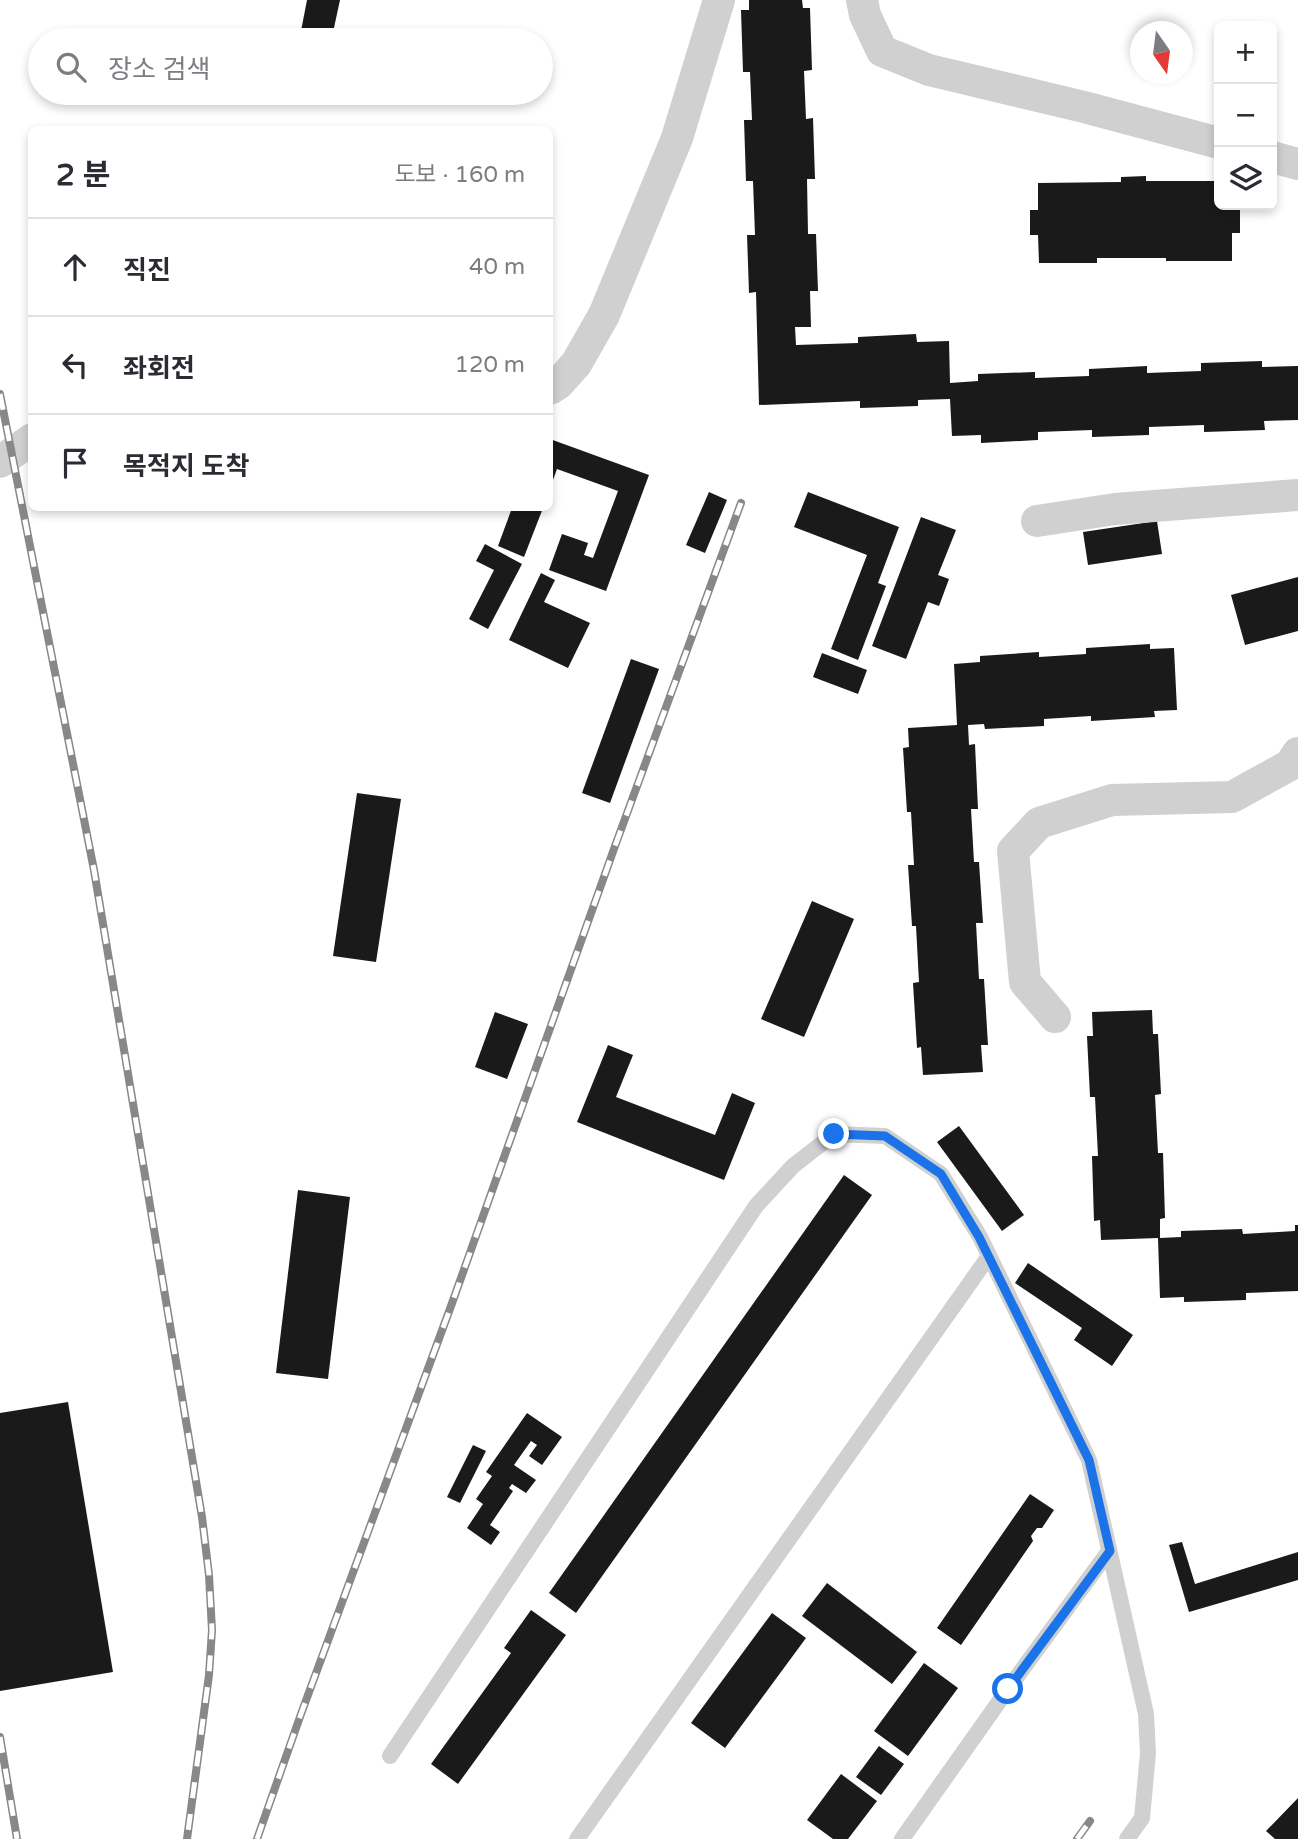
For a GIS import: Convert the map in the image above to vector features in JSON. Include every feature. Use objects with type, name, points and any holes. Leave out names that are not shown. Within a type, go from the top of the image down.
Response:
[{"type":"street","points":[[553,387],[576,365],[604,315],[677,138],[719,0]]},
{"type":"street","points":[[862,0],[865,15],[882,51],[929,71],[1084,107],[1214,142]]},
{"type":"street","points":[[1277,158],[1298,164]]},
{"type":"street","points":[[0,462],[28,442]]},
{"type":"street","points":[[1037,521],[1115,509],[1298,495]]},
{"type":"street","points":[[1055,1017],[1025,982],[1013,851],[1039,823],[1112,800],[1232,797],[1290,765],[1298,753]]},
{"type":"lane","points":[[390,1756],[756,1206],[793,1166],[834,1134],[885,1136],[941,1174],[989,1256],[1089,1460],[1146,1714],[1148,1753],[1142,1818],[1127,1839]]},
{"type":"lane","points":[[577,1839],[989,1256]]},
{"type":"lane","points":[[902,1839],[1110,1551]]},
{"type":"building","points":[[307,0],[340,0],[334,28],[302,28]]},
{"type":"building","points":[[749,0],[802,0],[803,8],[810,8],[812,70],[804,71],[806,119],[813,118],[815,179],[807,179],[808,234],[816,234],[818,291],[810,291],[811,327],[795,327],[796,345],[858,343],[858,337],[916,334],[917,342],[949,341],[950,383],[978,381],[978,374],[1035,372],[1035,378],[1089,376],[1089,369],[1147,366],[1147,373],[1201,371],[1201,363],[1262,361],[1262,367],[1298,366],[1298,420],[1264,421],[1265,430],[1204,432],[1204,425],[1149,427],[1149,435],[1092,437],[1092,430],[1038,432],[1038,440],[981,443],[981,435],[952,436],[950,399],[918,400],[918,406],[860,408],[860,401],[759,405],[756,292],[749,293],[747,235],[755,235],[753,181],[746,181],[744,120],[752,120],[750,72],[743,72],[741,10],[749,10]]},
{"type":"building","points":[[1146,176],[1146,181],[1214,181],[1214,210],[1240,210],[1240,233],[1232,233],[1232,261],[1097,258],[1097,263],[1039,263],[1038,235],[1030,235],[1030,210],[1038,210],[1038,183],[1121,182],[1121,177]]},
{"type":"building","points":[[553,440],[649,475],[606,591],[549,570],[562,534],[588,543],[584,555],[593,558],[618,491],[557,469],[553,480]]},
{"type":"building","points":[[709,492],[727,500],[705,553],[686,545]]},
{"type":"building","points":[[808,492],[899,527],[878,583],[886,586],[858,660],[831,649],[867,555],[794,527]]},
{"type":"building","points":[[511,511],[542,511],[524,557],[498,546]]},
{"type":"building","points":[[921,517],[956,530],[938,575],[949,579],[939,606],[928,602],[906,659],[872,646]]},
{"type":"building","points":[[1157,521],[1162,554],[1088,565],[1083,532]]},
{"type":"building","points":[[485,544],[522,564],[488,629],[469,619],[494,570],[476,561]]},
{"type":"building","points":[[541,573],[555,580],[544,602],[590,623],[568,668],[509,640]]},
{"type":"building","points":[[1298,577],[1298,631],[1245,645],[1231,595]]},
{"type":"building","points":[[1150,644],[1150,649],[1174,648],[1177,710],[1154,711],[1155,717],[1091,721],[1091,716],[1044,719],[1044,726],[985,729],[984,724],[968,725],[969,745],[975,744],[978,809],[971,809],[974,862],[979,862],[983,923],[976,923],[979,979],[984,979],[988,1045],[981,1045],[983,1072],[923,1075],[921,1047],[917,1048],[913,983],[919,982],[916,926],[912,926],[908,865],[914,865],[903,748],[909,747],[908,728],[957,725],[954,664],[980,662],[980,656],[1039,652],[1039,657],[1086,654],[1086,648]]},
{"type":"building","points":[[822,653],[867,670],[858,694],[813,677]]},
{"type":"building","points":[[631,659],[659,669],[610,803],[582,793]]},
{"type":"building","points":[[357,793],[401,799],[376,962],[333,956]]},
{"type":"building","points":[[812,901],[854,919],[804,1037],[761,1019]]},
{"type":"building","points":[[1152,1010],[1153,1034],[1158,1034],[1161,1094],[1155,1095],[1158,1153],[1163,1153],[1165,1218],[1160,1219],[1160,1238],[1181,1237],[1181,1231],[1242,1229],[1243,1234],[1295,1231],[1295,1225],[1298,1225],[1298,1291],[1246,1293],[1246,1300],[1184,1302],[1184,1297],[1160,1298],[1158,1238],[1101,1240],[1100,1220],[1094,1221],[1092,1156],[1098,1156],[1095,1097],[1090,1097],[1087,1036],[1093,1036],[1092,1012]]},
{"type":"building","points":[[495,1012],[528,1024],[507,1079],[475,1067]]},
{"type":"building","points":[[608,1045],[633,1055],[616,1097],[715,1135],[732,1093],[755,1103],[724,1180],[577,1122]]},
{"type":"building","points":[[959,1126],[1024,1215],[1002,1231],[937,1142]]},
{"type":"building","points":[[844,1175],[872,1195],[576,1613],[549,1593]]},
{"type":"building","points":[[298,1190],[350,1197],[328,1379],[276,1373]]},
{"type":"building","points":[[1028,1263],[1133,1335],[1112,1366],[1074,1340],[1082,1328],[1015,1283]]},
{"type":"building","points":[[68,1402],[113,1672],[0,1691],[0,1413]]},
{"type":"building","points":[[527,1413],[562,1437],[542,1465],[529,1456],[537,1445],[531,1441],[514,1465],[536,1480],[526,1493],[512,1484],[509,1488],[513,1491],[490,1525],[500,1532],[491,1545],[467,1528],[483,1504],[476,1499],[492,1476],[486,1472]]},
{"type":"building","points":[[473,1445],[486,1451],[460,1503],[447,1497]]},
{"type":"building","points":[[1030,1494],[1054,1510],[1042,1528],[1037,1528],[1031,1536],[1033,1541],[961,1645],[937,1628]]},
{"type":"building","points":[[1182,1542],[1195,1584],[1298,1552],[1298,1580],[1189,1612],[1169,1545]]},
{"type":"building","points":[[827,1583],[917,1652],[892,1684],[802,1616]]},
{"type":"building","points":[[531,1610],[566,1635],[458,1784],[431,1764],[511,1653],[504,1648]]},
{"type":"building","points":[[772,1613],[806,1638],[725,1748],[691,1723]]},
{"type":"building","points":[[924,1663],[958,1688],[908,1756],[874,1731]]},
{"type":"building","points":[[879,1746],[904,1764],[881,1795],[856,1777]]},
{"type":"building","points":[[841,1774],[877,1801],[848,1839],[833,1839],[807,1820]]},
{"type":"building","points":[[1298,1798],[1298,1839],[1275,1839],[1266,1831]]},
{"type":"railway","points":[[0,394],[94,870],[202,1517],[212,1630],[209,1675],[187,1839]]},
{"type":"railway","points":[[257,1839],[741,503]]},
{"type":"railway","points":[[0,1737],[17,1839]]},
{"type":"railway","points":[[1077,1839],[1090,1821]]},
{"type":"route","points":[[834,1134],[885,1136],[941,1174],[979,1237],[1089,1460],[1110,1551],[1008,1689]]}]
